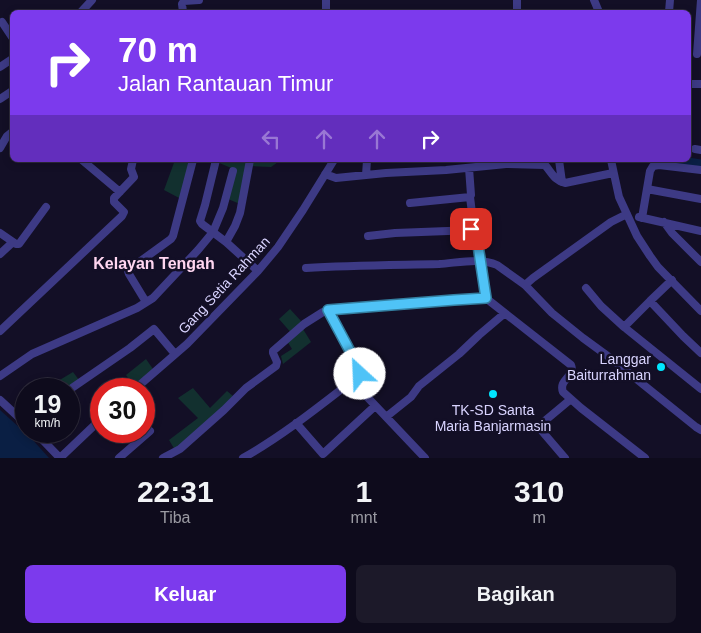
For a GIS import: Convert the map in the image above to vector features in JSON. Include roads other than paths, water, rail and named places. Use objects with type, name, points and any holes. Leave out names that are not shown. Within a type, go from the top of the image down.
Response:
[{"type":"street","points":[[83,10],[92,0]]},
{"type":"street","points":[[183,10],[182,4],[184,1],[199,0]]},
{"type":"street","points":[[696,54],[701,0]]},
{"type":"street","points":[[2,22],[10,34]]},
{"type":"street","points":[[0,148],[10,134]]},
{"type":"street","points":[[86,162],[120,192]]},
{"type":"street","points":[[0,331],[122,216],[124,212],[114,200],[114,197],[134,177],[131,169],[133,162]]},
{"type":"street","points":[[146,302],[129,274],[129,269],[173,236],[192,162]]},
{"type":"street","points":[[216,162],[200,220],[202,224],[226,242],[258,271]]},
{"type":"street","points":[[226,242],[236,226],[240,213],[250,162]]},
{"type":"street","name":"Gang Setia Rahman","points":[[148,378],[187,344],[258,271],[278,247],[333,162]]},
{"type":"street","points":[[366,162],[366,175]]},
{"type":"street","points":[[325,174],[336,178],[469,168],[510,162],[545,166],[552,176],[567,183],[613,173]]},
{"type":"street","points":[[559,162],[562,182]]},
{"type":"street","points":[[611,162],[619,197],[643,247],[658,267],[701,311]]},
{"type":"street","points":[[642,218],[650,171],[653,166],[701,170]]},
{"type":"street","points":[[469,168],[474,230],[476,232],[486,298]]},
{"type":"street","points":[[0,376],[32,354],[138,308],[153,298],[213,232],[223,208],[233,171]]},
{"type":"street","points":[[647,189],[701,199]]},
{"type":"street","points":[[410,203],[470,197]]},
{"type":"street","points":[[0,233],[18,245],[46,207]]},
{"type":"street","points":[[525,285],[537,274],[611,222],[628,216],[701,230]]},
{"type":"street","points":[[664,222],[672,233],[701,262]]},
{"type":"street","points":[[368,236],[474,230]]},
{"type":"street","points":[[0,254],[13,242]]},
{"type":"street","points":[[306,268],[480,261],[496,264],[525,285],[552,313],[701,430]]},
{"type":"street","points":[[624,326],[672,280]]},
{"type":"street","points":[[586,288],[601,306],[701,389]]},
{"type":"street","points":[[163,458],[180,449],[246,388],[276,366],[278,362],[273,351],[314,316],[328,310],[486,298],[571,365],[572,371],[562,384],[562,390],[645,458]]},
{"type":"street","points":[[650,301],[701,353]]},
{"type":"street","points":[[243,458],[255,452],[296,423],[360,374],[360,370],[328,310]]},
{"type":"street","points":[[386,417],[411,397],[419,386],[505,313]]},
{"type":"street","points":[[80,382],[154,329],[175,354]]},
{"type":"street","points":[[352,381],[425,458]]},
{"type":"street","points":[[564,458],[541,430],[541,424],[571,399]]},
{"type":"street","points":[[0,400],[15,414]]},
{"type":"street","points":[[296,423],[323,454],[375,406]]},
{"type":"street","points":[[46,443],[60,458],[90,429]]},
{"type":"street","points":[[118,458],[136,443]]},
{"type":"water","points":[[0,410],[15,424],[15,443],[36,443],[49,458],[0,458]]},
{"type":"waterway","points":[[682,162],[701,165]]},
{"type":"place","name":"Langgar Baiturrahman","points":[[661,367]]},
{"type":"place","name":"TK-SD Santa Maria Banjarmasin","points":[[493,394]]},
{"type":"district","name":"Kelayan Tengah","points":[[154,263]]}]
